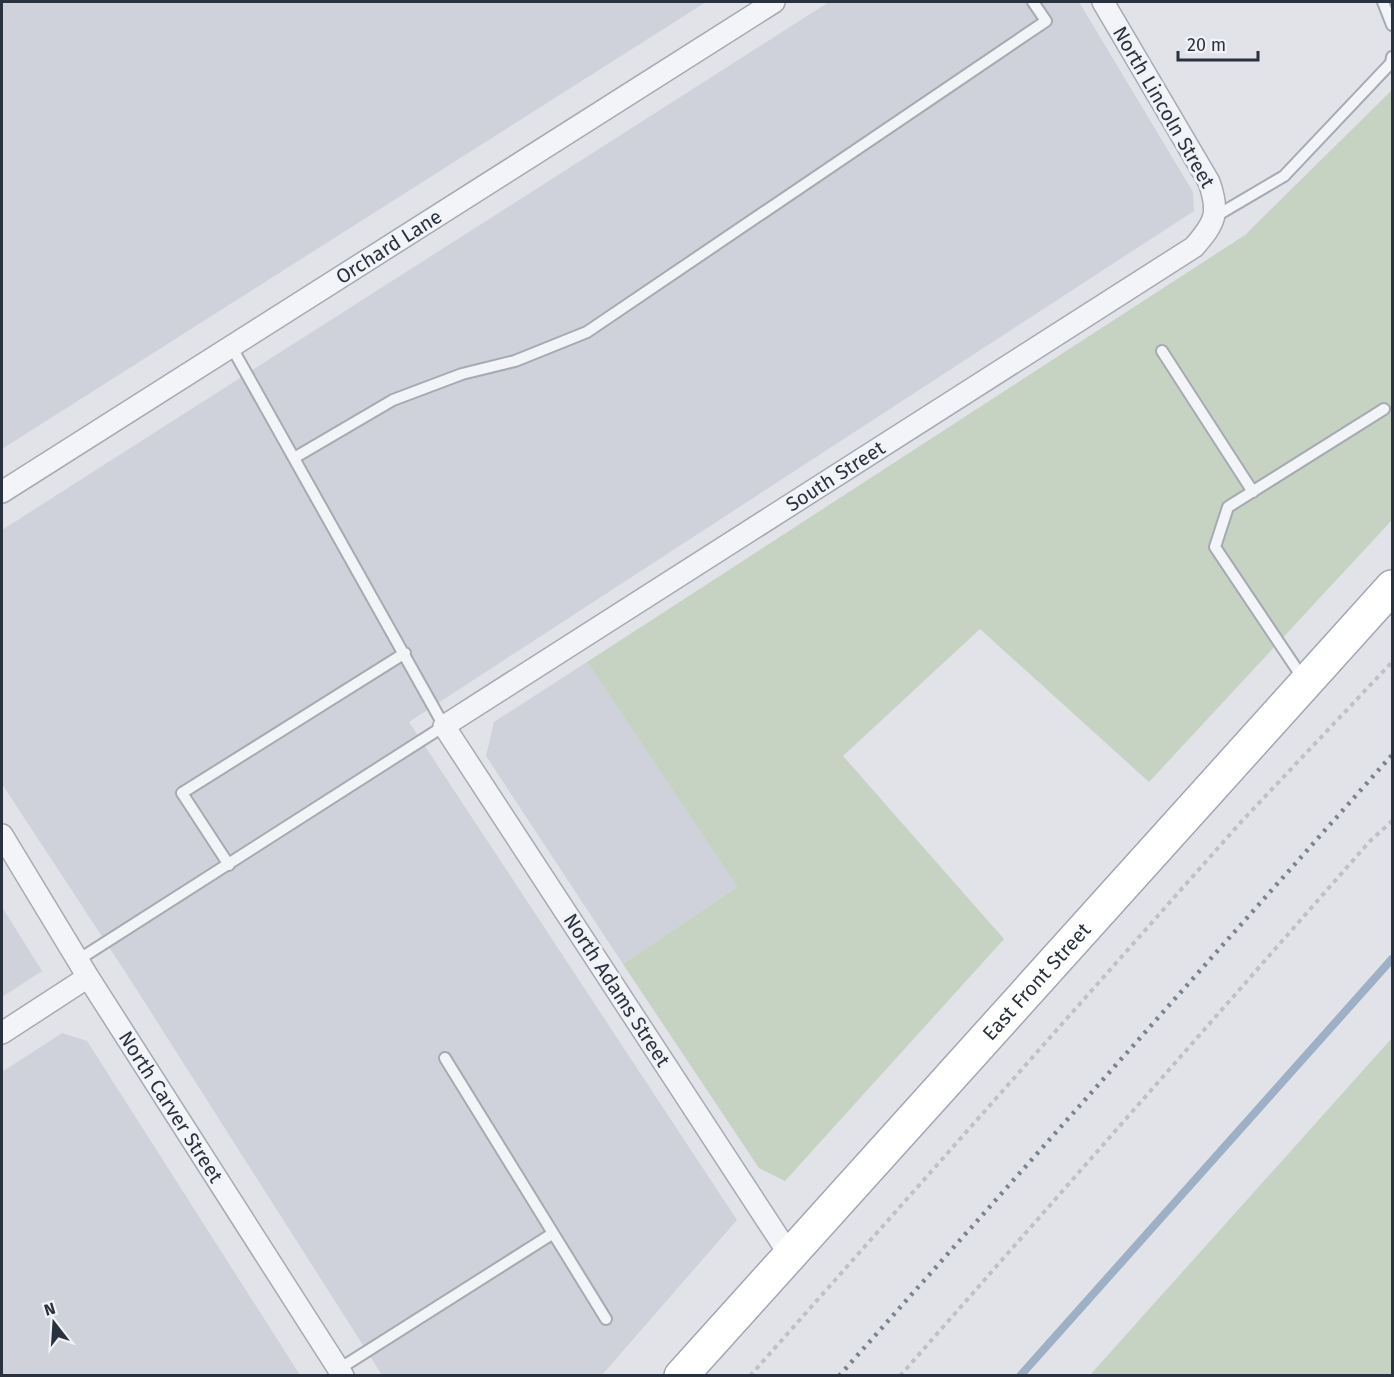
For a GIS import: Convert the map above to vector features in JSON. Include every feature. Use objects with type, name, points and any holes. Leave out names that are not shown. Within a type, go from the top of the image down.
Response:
[{"type":"main road","name":"East Front Street","points":[[681,1376],[1392,587]]},
{"type":"street","name":"Orchard Lane","points":[[2,492],[774,2]]},
{"type":"street","name":"North Lincoln Street","points":[[1103,2],[1209,182],[1215,198],[1216,216]]},
{"type":"street","name":"South Street","points":[[444,726],[1194,248],[1216,216]]},
{"type":"street","name":"North Adams Street","points":[[444,726],[789,1254]]},
{"type":"street","name":"North Carver Street","points":[[2,835],[83,969],[341,1372]]},
{"type":"street","points":[[2,1033],[83,969]]},
{"type":"lane","points":[[294,458],[393,400],[462,374],[514,361],[587,332],[1046,21],[1033,2]]},
{"type":"lane","points":[[1383,2],[1392,25]]},
{"type":"lane","points":[[1216,216],[1284,176],[1391,63],[1392,57]]},
{"type":"lane","points":[[83,969],[229,865],[444,726],[231,346]]},
{"type":"lane","points":[[1162,351],[1253,492]]},
{"type":"lane","points":[[1306,683],[1215,547],[1228,507],[1384,409]]},
{"type":"lane","points":[[229,865],[182,793],[405,653]]},
{"type":"lane","points":[[445,1058],[606,1319]]},
{"type":"lane","points":[[341,1372],[552,1234]]},
{"type":"path","points":[[750,1376],[1241,822],[1392,662]]},
{"type":"path","points":[[900,1376],[1370,841],[1392,821]]},
{"type":"shaded area","points":[[2,2],[706,2],[2,449]]},
{"type":"shaded area","points":[[829,2],[1079,2],[1193,192],[1194,211],[409,722],[737,1220],[602,1375],[382,1375],[126,973],[2,784],[2,530]]},
{"type":"shaded area","points":[[587,662],[737,887],[623,964],[486,756],[494,722]]},
{"type":"shaded area","points":[[2,907],[42,971],[2,997]]},
{"type":"shaded area","points":[[62,1033],[87,1041],[300,1375],[2,1375],[2,1072]]},
{"type":"green space","points":[[1392,90],[1392,520],[1149,782],[980,629],[843,756],[1004,939],[785,1181],[759,1168],[623,964],[737,887],[587,662],[1245,235]]},
{"type":"green space","points":[[1392,1038],[1392,1375],[1090,1375]]},
{"type":"waterway","points":[[1020,1376],[1392,959]]},
{"type":"railway","points":[[839,1376],[1392,755]]}]
